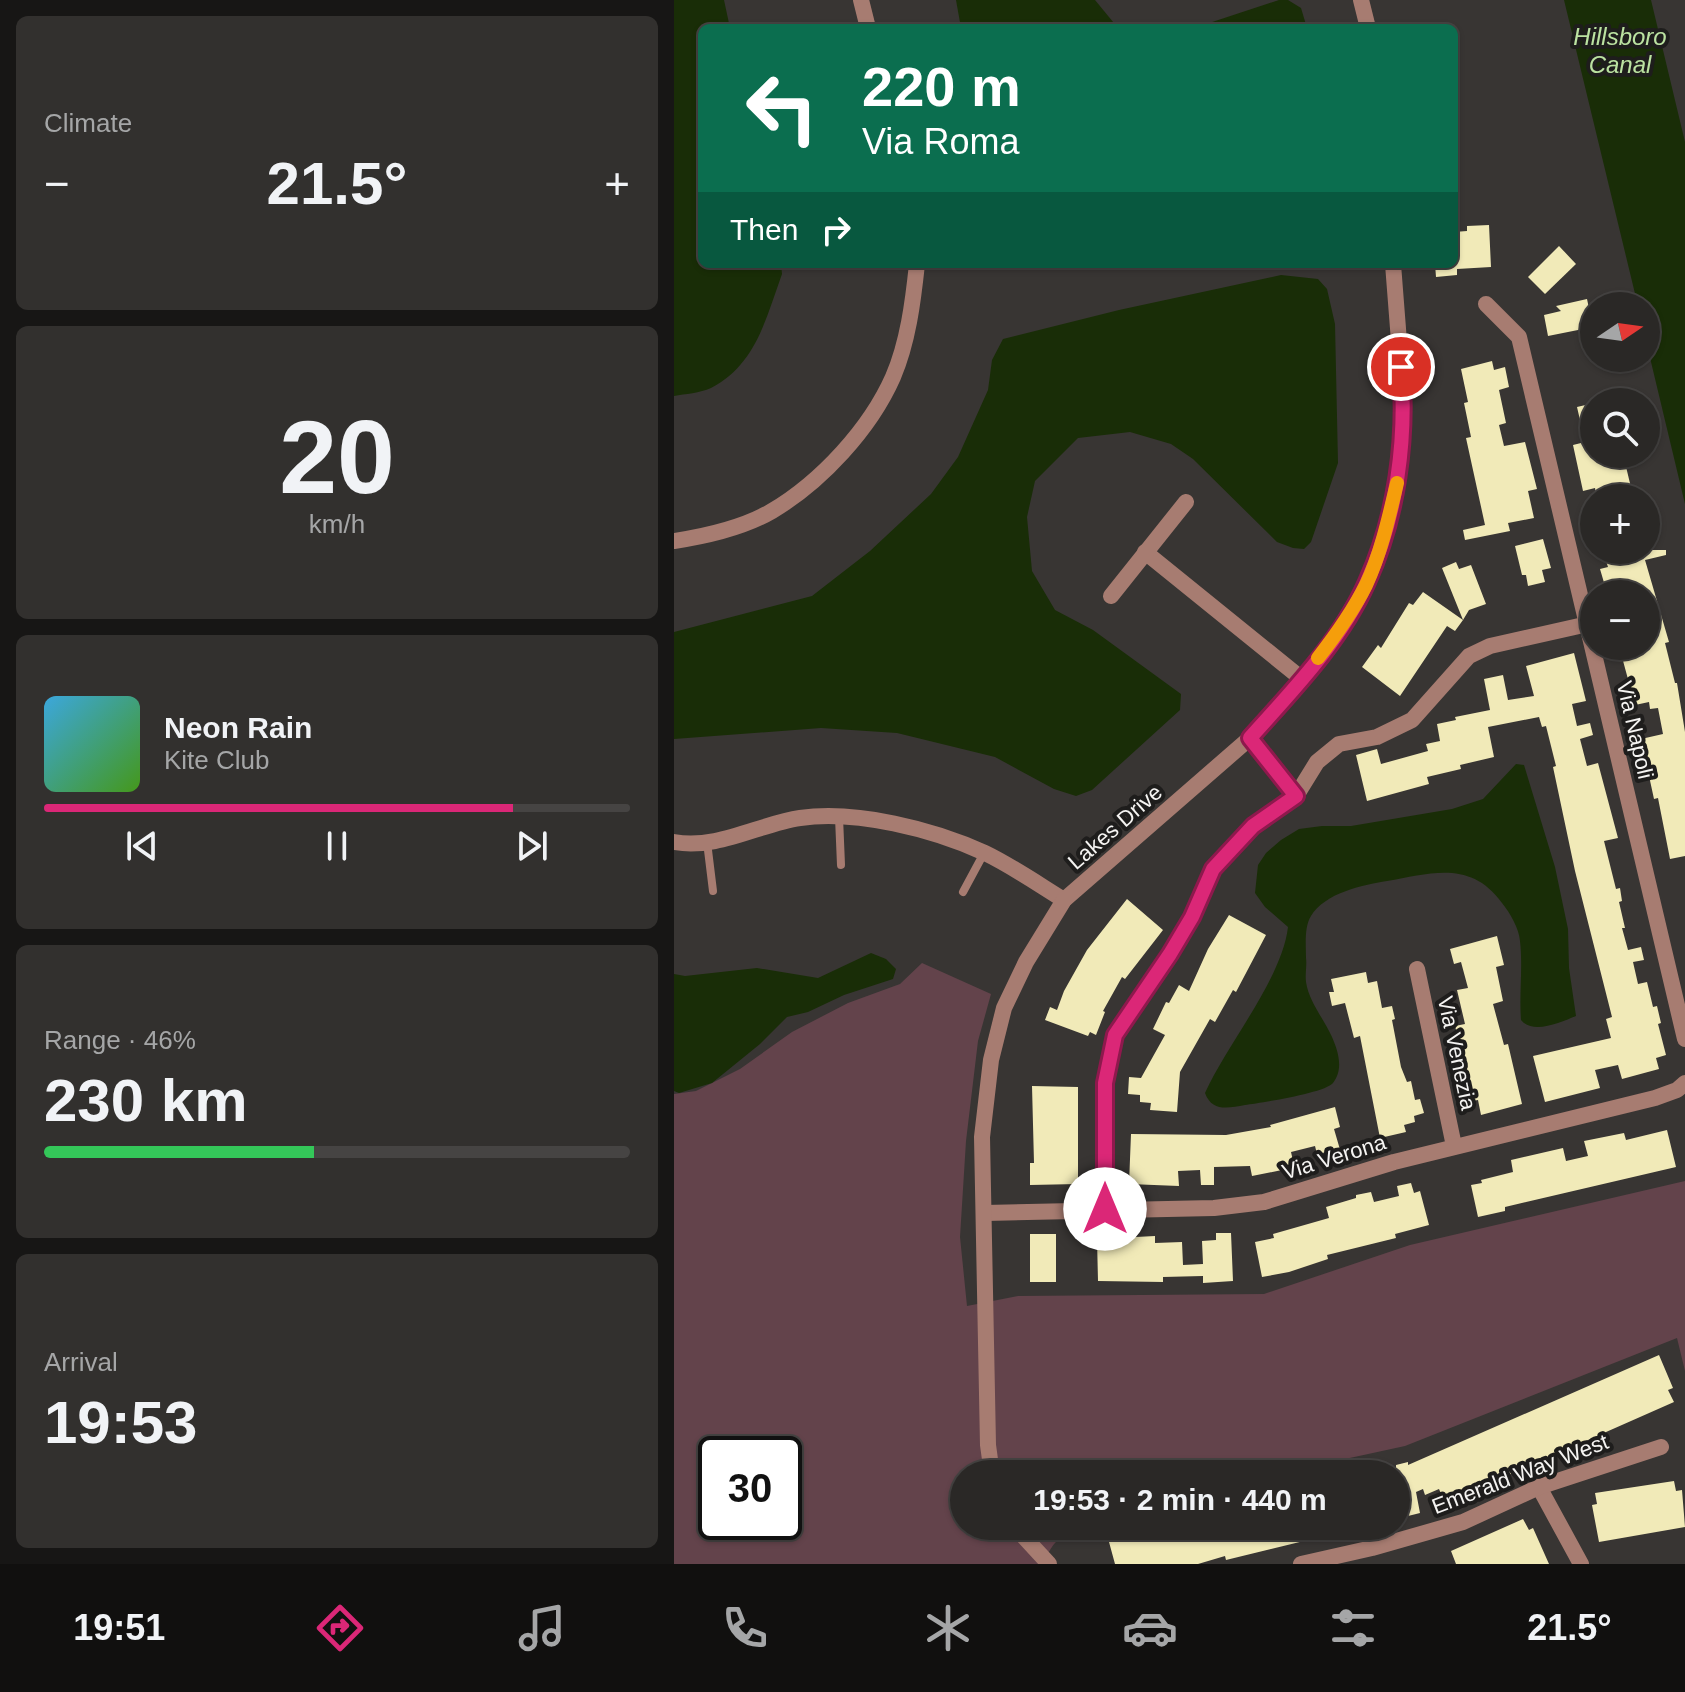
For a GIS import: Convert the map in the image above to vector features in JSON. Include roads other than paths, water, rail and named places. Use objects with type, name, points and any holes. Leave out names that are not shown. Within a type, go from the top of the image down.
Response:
[{"type":"street","points":[[861,0],[867,24]]},
{"type":"street","points":[[1361,0],[1367,24]]},
{"type":"street","points":[[674,541],[714,534],[772,511],[831,466],[866,424],[893,377],[912,311],[917,268]]},
{"type":"street","name":"Lakes Drive","points":[[990,1460],[982,1137],[991,1060],[1004,1008],[1026,962],[1064,900],[1250,738],[1337,633],[1367,583],[1386,529],[1398,477],[1403,393],[1393,268]]},
{"type":"street","name":"Via Napoli","points":[[1486,304],[1519,337],[1580,591]]},
{"type":"street","points":[[1111,596],[1186,502]]},
{"type":"street","points":[[1145,552],[1302,679]]},
{"type":"street","points":[[1105,1209],[1105,1083],[1115,1035],[1177,941],[1213,869],[1253,826],[1296,796],[1317,762],[1339,744],[1377,737],[1412,720],[1469,656],[1490,646],[1580,626]]},
{"type":"street","name":"Via Napoli","points":[[1596,660],[1685,1039]]},
{"type":"street","points":[[1250,738],[1296,796]]},
{"type":"street","points":[[674,842],[707,841],[800,818],[855,816],[928,833],[984,853],[1064,900]]},
{"type":"street","name":"Via Venezia","points":[[1417,969],[1454,1146]]},
{"type":"street","name":"Via Verona","points":[[985,1213],[1214,1208],[1264,1202],[1454,1146],[1655,1098],[1677,1090],[1685,1083]]},
{"type":"street","name":"Emerald Way West","points":[[1308,1563],[1463,1522],[1539,1487],[1661,1447]]},
{"type":"street","points":[[1539,1487],[1581,1564]]},
{"type":"street","points":[[1027,1540],[1049,1564]]},
{"type":"lane","points":[[839,817],[841,865]]},
{"type":"lane","points":[[707,841],[713,891]]},
{"type":"lane","points":[[963,892],[984,853]]},
{"type":"water","points":[[674,0],[724,0],[729,24],[698,24],[698,268],[781,268],[782,274],[757,339],[739,367],[711,388],[674,396]]},
{"type":"water","points":[[956,0],[1095,0],[1115,24],[960,24]]},
{"type":"water","points":[[1279,0],[1288,0],[1301,8],[1306,24],[1206,24]]},
{"type":"water","name":"Hillsboro Canal","points":[[1564,0],[1651,0],[1685,142],[1685,504],[1660,400],[1660,388],[1657,388],[1653,372],[1660,372],[1660,292],[1635,292]]},
{"type":"water","points":[[1281,275],[1318,279],[1327,289],[1335,324],[1338,463],[1311,542],[1304,549],[1277,542],[1193,459],[1171,444],[1130,432],[1078,438],[1035,481],[1027,517],[1032,571],[1055,610],[1093,630],[1181,694],[1180,710],[1092,790],[1076,796],[1054,789],[995,757],[897,733],[821,728],[674,739],[674,632],[812,596],[870,551],[931,494],[958,457],[988,390],[992,360],[1003,339]]},
{"type":"water","points":[[1516,764],[1524,765],[1555,867],[1568,929],[1569,968],[1576,1016],[1540,1027],[1533,1027],[1521,1020],[1518,931],[1502,903],[1477,880],[1464,875],[1435,873],[1367,885],[1325,901],[1311,916],[1306,931],[1308,989],[1338,1054],[1338,1072],[1333,1083],[1306,1094],[1264,1102],[1227,1108],[1212,1103],[1205,1093],[1265,989],[1284,947],[1288,927],[1265,907],[1255,893],[1258,865],[1266,853],[1299,829],[1351,826],[1452,809],[1483,799]]},
{"type":"water","points":[[871,953],[886,959],[896,969],[893,979],[787,1017],[760,1044],[712,1083],[679,1093],[674,1091],[674,974],[685,976],[757,968],[818,978]]}]
